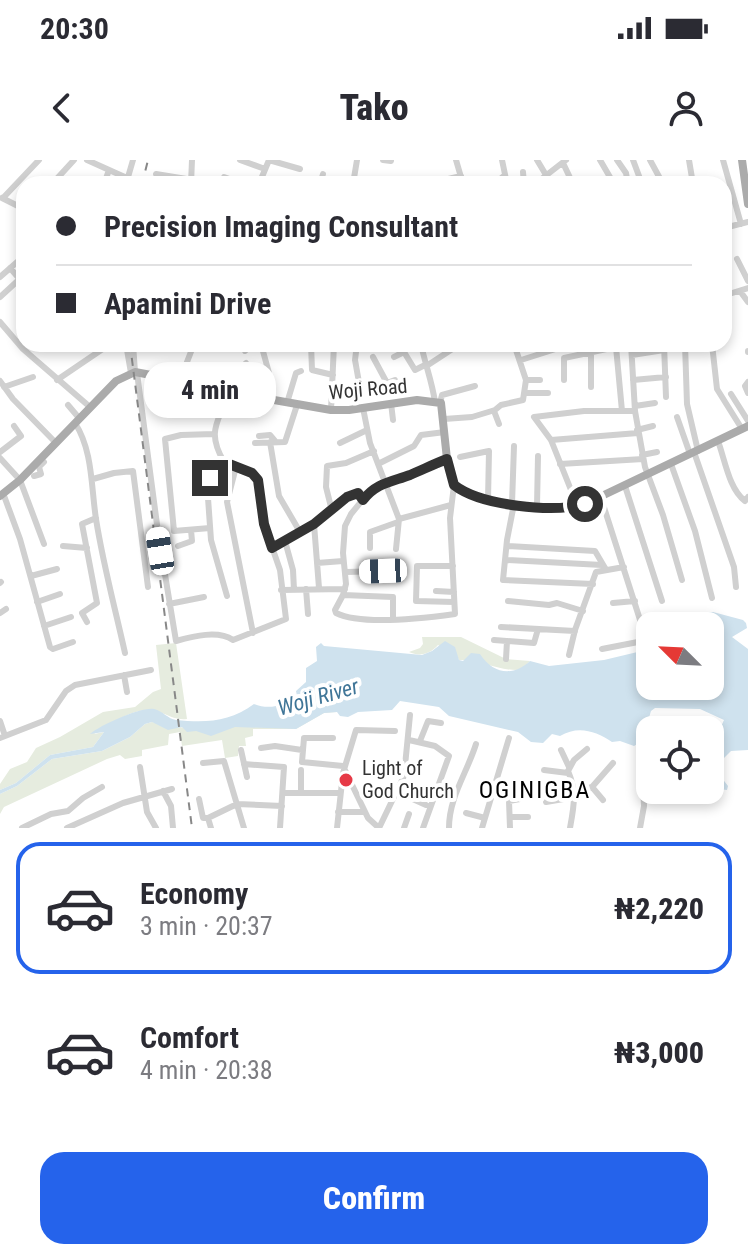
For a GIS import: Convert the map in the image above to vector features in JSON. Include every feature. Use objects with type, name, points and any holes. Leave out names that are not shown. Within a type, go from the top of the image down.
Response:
[{"type":"main road","points":[[744,160],[748,178]]},
{"type":"main road","points":[[744,160],[748,204]]},
{"type":"main road","points":[[2,494],[20,480],[116,381],[134,373]]},
{"type":"main road","name":"Woji Road","points":[[134,373],[199,384],[221,383],[257,397],[331,410],[417,400],[437,402]]},
{"type":"main road","points":[[437,402],[443,405],[447,459],[454,485],[468,494],[488,500],[537,506],[573,507],[601,498],[746,425]]},
{"type":"street","points":[[59,176],[74,160]]},
{"type":"street","points":[[87,160],[119,176]]},
{"type":"street","points":[[106,176],[107,160]]},
{"type":"street","points":[[240,160],[265,169]]},
{"type":"street","points":[[262,176],[269,160],[300,169]]},
{"type":"street","points":[[347,160],[357,162]]},
{"type":"street","points":[[502,160],[505,175]]},
{"type":"street","points":[[537,160],[546,175],[564,161]]},
{"type":"street","points":[[600,160],[610,176]]},
{"type":"street","points":[[22,176],[37,161]]},
{"type":"street","points":[[595,174],[605,168]]},
{"type":"street","points":[[523,172],[523,176]]},
{"type":"street","points":[[156,174],[165,176]]},
{"type":"street","points":[[1,198],[16,183]]},
{"type":"street","points":[[732,187],[744,223]]},
{"type":"street","points":[[737,259],[748,281]]},
{"type":"street","points":[[0,277],[16,263]]},
{"type":"street","points":[[10,268],[16,274]]},
{"type":"street","points":[[0,297],[16,285]]},
{"type":"street","points":[[732,293],[748,288]]},
{"type":"street","points":[[740,291],[748,302]]},
{"type":"street","points":[[0,322],[16,342]]},
{"type":"street","points":[[27,352],[90,407]]},
{"type":"street","points":[[57,380],[98,352]]},
{"type":"street","points":[[128,352],[134,373]]},
{"type":"street","points":[[133,352],[176,641],[200,635],[224,634],[233,640],[285,620],[279,567],[264,524],[257,478],[224,462],[214,434],[215,422],[227,401],[229,386]]},
{"type":"street","points":[[180,380],[191,352]]},
{"type":"street","points":[[238,390],[254,377],[269,373],[263,352]]},
{"type":"street","points":[[311,352],[312,370],[333,375]]},
{"type":"street","points":[[331,410],[334,352]]},
{"type":"street","points":[[356,352],[360,388]]},
{"type":"street","points":[[394,357],[404,352],[415,370],[447,352]]},
{"type":"street","points":[[424,352],[437,402]]},
{"type":"street","points":[[444,419],[472,417],[494,411],[505,403],[522,401],[526,380],[518,352]]},
{"type":"street","points":[[521,360],[546,352]]},
{"type":"street","points":[[564,380],[564,358],[582,352]]},
{"type":"street","points":[[591,352],[591,387]]},
{"type":"street","points":[[617,352],[622,411]]},
{"type":"street","points":[[632,352],[635,408],[643,457],[682,580]]},
{"type":"street","points":[[632,355],[644,352]]},
{"type":"street","points":[[664,352],[666,397]]},
{"type":"street","points":[[685,352],[687,404],[694,452]]},
{"type":"street","points":[[713,352],[717,389],[746,425]]},
{"type":"street","points":[[355,360],[375,357],[387,383],[395,380]]},
{"type":"street","points":[[246,363],[254,377]]},
{"type":"street","points":[[257,439],[285,441],[296,373],[301,371]]},
{"type":"street","points":[[33,377],[2,384],[56,443]]},
{"type":"street","points":[[633,380],[666,377]]},
{"type":"street","points":[[526,380],[540,380]]},
{"type":"street","points":[[748,382],[745,386],[748,393]]},
{"type":"street","points":[[199,384],[196,398],[220,413]]},
{"type":"street","points":[[437,402],[442,395],[475,386]]},
{"type":"street","points":[[525,393],[548,393]]},
{"type":"street","points":[[731,394],[746,425]]},
{"type":"street","points":[[391,403],[393,420]]},
{"type":"street","points":[[573,507],[570,487],[551,440],[534,417],[584,411],[622,411],[655,403]]},
{"type":"street","points":[[68,405],[77,420],[93,479],[96,518],[125,653]]},
{"type":"street","points":[[363,408],[367,430],[399,520],[396,549]]},
{"type":"street","points":[[494,411],[499,424]]},
{"type":"street","points":[[677,417],[694,452],[734,567],[736,587]]},
{"type":"street","points":[[14,426],[21,436],[0,455],[20,480],[44,544]]},
{"type":"street","points":[[551,440],[638,432],[653,426]]},
{"type":"street","points":[[340,443],[367,430]]},
{"type":"street","points":[[378,464],[414,446],[422,434],[445,432]]},
{"type":"street","points":[[210,528],[173,529],[165,439],[214,434]]},
{"type":"street","points":[[718,441],[734,486],[742,499],[745,501],[748,497]]},
{"type":"street","points":[[273,442],[279,496],[300,532]]},
{"type":"street","points":[[514,446],[513,504],[503,580],[593,584]]},
{"type":"street","points":[[332,511],[326,490],[327,466],[346,463],[374,451]]},
{"type":"street","points":[[460,457],[489,451],[488,500]]},
{"type":"street","points":[[560,464],[643,457],[657,452]]},
{"type":"street","points":[[537,506],[538,456]]},
{"type":"street","points":[[447,459],[385,482],[372,490],[351,514],[345,526],[344,592],[335,612],[347,618],[454,615],[451,505],[454,485]]},
{"type":"street","points":[[34,476],[41,474],[39,467],[44,462]]},
{"type":"street","points":[[224,462],[207,484],[210,528],[227,596]]},
{"type":"street","points":[[671,464],[695,531],[712,598]]},
{"type":"street","points":[[236,467],[227,502],[253,633]]},
{"type":"street","points":[[93,479],[133,471],[148,587]]},
{"type":"street","points":[[625,486],[662,601]]},
{"type":"street","points":[[272,548],[314,524],[350,496],[358,493],[363,500]]},
{"type":"street","points":[[2,494],[31,576],[51,649],[73,642]]},
{"type":"street","points":[[601,498],[635,601],[644,643],[602,649]]},
{"type":"street","points":[[370,548],[370,532],[451,505]]},
{"type":"street","points":[[87,622],[83,612],[97,603],[82,524],[96,518]]},
{"type":"street","points":[[314,524],[319,588]]},
{"type":"street","points":[[178,546],[192,541],[191,530]]},
{"type":"street","points":[[285,541],[293,570],[294,590]]},
{"type":"street","points":[[63,546],[87,548]]},
{"type":"street","points":[[508,546],[595,551],[603,567]]},
{"type":"street","points":[[507,560],[624,567]]},
{"type":"street","points":[[317,563],[343,561]]},
{"type":"street","points":[[453,566],[418,565],[417,602],[454,602]]},
{"type":"street","points":[[569,655],[597,571],[603,567]]},
{"type":"street","points":[[31,576],[57,569]]},
{"type":"street","points":[[346,572],[383,571]]},
{"type":"street","points":[[281,590],[319,588],[393,597],[393,618]]},
{"type":"street","points":[[306,589],[308,614]]},
{"type":"street","points":[[436,591],[454,592]]},
{"type":"street","points":[[37,602],[60,594]]},
{"type":"street","points":[[169,604],[204,597]]},
{"type":"street","points":[[508,601],[557,603],[583,611]]},
{"type":"street","points":[[613,603],[635,601]]},
{"type":"street","points":[[44,626],[71,617]]},
{"type":"street","points":[[501,627],[575,631]]},
{"type":"street","points":[[494,640],[535,643],[538,629]]},
{"type":"street","points":[[506,659],[507,641]]},
{"type":"street","points":[[0,721],[2,737],[46,720],[71,687],[151,670]]},
{"type":"street","points":[[124,675],[127,692]]},
{"type":"street","points":[[333,738],[304,738],[303,763],[341,765],[346,769],[370,821],[379,828],[404,776],[410,715]]},
{"type":"street","points":[[420,741],[428,721],[441,723]]},
{"type":"street","points":[[337,828],[340,793],[356,730],[395,731]]},
{"type":"street","points":[[482,828],[509,738]]},
{"type":"street","points":[[409,740],[435,746],[449,756],[423,828]]},
{"type":"street","points":[[449,828],[452,801],[476,744]]},
{"type":"street","points":[[261,748],[270,746],[302,750]]},
{"type":"street","points":[[544,770],[569,770],[587,749]]},
{"type":"street","points":[[241,750],[247,777]]},
{"type":"street","points":[[561,750],[575,794],[570,828]]},
{"type":"street","points":[[203,763],[224,761],[244,828]]},
{"type":"street","points":[[546,802],[592,787],[613,763]]},
{"type":"street","points":[[244,764],[284,767],[280,828]]},
{"type":"street","points":[[140,767],[147,812],[156,828]]},
{"type":"street","points":[[301,770],[301,793]]},
{"type":"street","points":[[22,828],[51,814],[68,811],[102,787]]},
{"type":"street","points":[[592,787],[603,800]]},
{"type":"street","points":[[510,828],[510,800],[520,799],[526,788]]},
{"type":"street","points":[[67,828],[123,803],[172,789]]},
{"type":"street","points":[[163,791],[171,806],[173,828]]},
{"type":"street","points":[[397,792],[426,805]]},
{"type":"street","points":[[283,793],[340,793]]},
{"type":"street","points":[[199,799],[203,818],[237,804],[282,806]]},
{"type":"street","points":[[640,828],[644,804]]},
{"type":"street","points":[[338,812],[365,812]]},
{"type":"street","points":[[466,813],[485,818]]},
{"type":"street","points":[[404,828],[409,814]]},
{"type":"street","points":[[510,817],[528,817]]},
{"type":"street","points":[[208,818],[211,828]]},
{"type":"shaded area","points":[[422,637],[461,637],[506,659],[530,661],[520,670],[512,670],[459,660],[438,645],[425,654],[409,652],[420,648]]},
{"type":"shaded area","points":[[176,643],[187,719],[149,710],[128,715],[94,734],[104,732],[93,747],[50,755],[16,783],[0,790],[0,784],[10,769],[27,762],[36,748],[103,712],[135,707],[161,689],[156,645]]},
{"type":"shaded area","points":[[308,711],[337,712],[324,713],[296,729],[253,729],[253,736],[245,738],[246,746],[239,746],[238,756],[225,758],[222,740],[182,746],[180,732],[169,734],[168,745],[142,750],[142,756],[125,759],[120,755],[107,759],[4,807],[0,814],[0,794],[17,786],[52,759],[102,751],[130,737],[145,724],[152,722],[175,727],[219,729]]},
{"type":"water","name":"Woji River","points":[[724,615],[743,620],[747,628],[732,637],[748,649],[748,750],[731,751],[724,758],[724,716],[715,716],[700,709],[655,708],[650,716],[636,716],[634,746],[620,741],[612,742],[593,732],[580,730],[560,736],[552,734],[543,743],[531,742],[518,732],[449,716],[439,707],[400,701],[392,710],[358,712],[348,717],[340,716],[337,712],[324,713],[296,729],[235,727],[211,736],[196,731],[187,732],[182,727],[168,730],[152,722],[102,751],[52,759],[17,786],[0,794],[0,790],[16,783],[50,755],[93,747],[104,732],[90,734],[130,714],[154,709],[176,720],[208,721],[236,715],[254,704],[271,707],[287,702],[297,696],[296,691],[306,682],[306,668],[317,661],[316,647],[321,643],[324,646],[422,655],[445,641],[455,647],[459,660],[463,661],[471,653],[480,654],[491,666],[504,671],[517,669],[530,661],[549,666],[604,660],[636,652],[636,700],[724,700]]},
{"type":"railway","points":[[144,176],[148,160]]},
{"type":"railway","points":[[131,352],[192,828]]},
{"type":"place","name":"Light of God Church","points":[[346,780]]},
{"type":"district","name":"OGINIGBA","points":[[535,790]]},
{"type":"route","points":[[210,478],[224,462],[254,474],[258,480],[264,524],[272,548],[314,524],[347,497],[358,493],[363,500],[385,482],[447,459],[454,485],[476,497],[553,507],[569,508],[585,504]]}]
